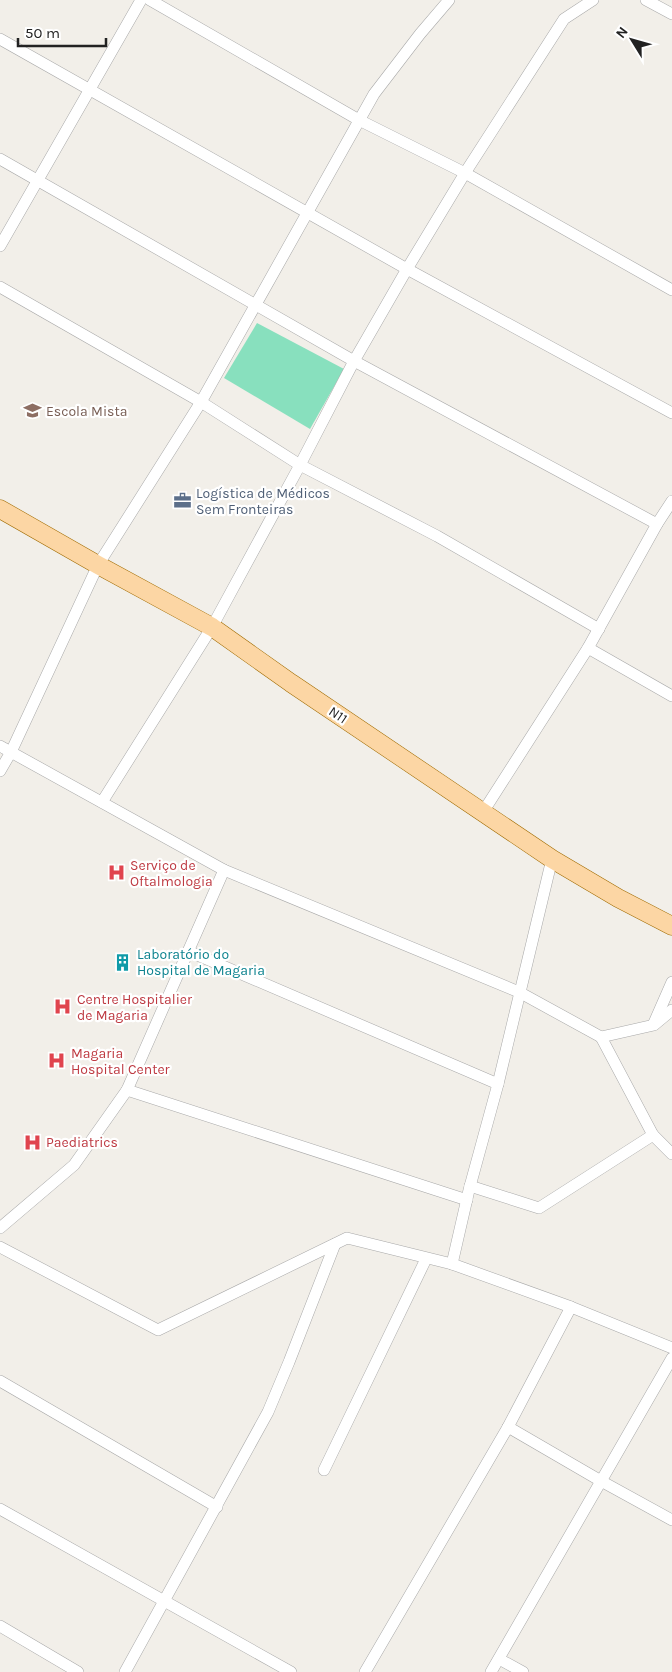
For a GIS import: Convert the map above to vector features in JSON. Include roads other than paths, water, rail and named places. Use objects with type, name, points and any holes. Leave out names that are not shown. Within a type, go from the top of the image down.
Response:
[{"type":"main road","name":"N11","points":[[0,509],[212,627],[291,683],[552,859],[618,898],[672,926]]},
{"type":"street","points":[[0,246],[141,0]]},
{"type":"street","points":[[150,0],[359,120],[465,173],[672,290]]},
{"type":"street","points":[[0,771],[11,752],[98,565],[201,402],[374,94],[449,0]]},
{"type":"street","points":[[102,802],[212,627],[354,361],[406,269],[564,18],[593,0]]},
{"type":"street","points":[[646,0],[672,14]]},
{"type":"street","points":[[0,39],[406,269],[672,413]]},
{"type":"street","points":[[0,159],[354,361],[657,524]]},
{"type":"street","points":[[0,287],[201,402],[300,464],[437,536],[599,629]]},
{"type":"street","points":[[483,812],[588,648],[657,524],[672,501]]},
{"type":"street","points":[[588,648],[672,696]]},
{"type":"street","points":[[0,746],[224,870],[519,992],[602,1037],[653,1136],[672,1154]]},
{"type":"street","points":[[452,1264],[470,1186],[498,1084],[552,859]]},
{"type":"street","points":[[0,1228],[74,1165],[127,1090],[224,870]]},
{"type":"street","points":[[188,951],[498,1084]]},
{"type":"street","points":[[654,1025],[672,982]]},
{"type":"street","points":[[602,1037],[654,1025],[672,1010]]},
{"type":"street","points":[[127,1090],[467,1200]]},
{"type":"street","points":[[470,1186],[539,1208],[653,1136]]},
{"type":"street","points":[[0,1246],[158,1330],[347,1238],[452,1264],[571,1307],[672,1348]]},
{"type":"street","points":[[125,1672],[268,1412],[290,1362],[335,1244]]},
{"type":"street","points":[[324,1470],[426,1259]]},
{"type":"street","points":[[365,1672],[508,1427],[571,1307]]},
{"type":"street","points":[[491,1672],[672,1358]]},
{"type":"street","points":[[0,1381],[216,1507]]},
{"type":"street","points":[[508,1427],[601,1482],[672,1520]]},
{"type":"street","points":[[0,1508],[291,1672]]},
{"type":"street","points":[[0,1626],[78,1672]]},
{"type":"street","points":[[499,1659],[523,1672]]},
{"type":"place","name":"Escola Mista","points":[[32,411]]},
{"type":"place","name":"Logística de Médicos Sem Fronteiras","points":[[182,501]]},
{"type":"place","name":"Serviço de Oftalmologia","points":[[116,873]]},
{"type":"place","name":"Laboratório do Hospital de Magaria","points":[[123,962]]},
{"type":"place","name":"Centre Hospitalier de Magaria","points":[[63,1007]]},
{"type":"place","name":"Magaria Hospital Center","points":[[57,1061]]},
{"type":"place","name":"Paediatrics","points":[[32,1142]]}]
